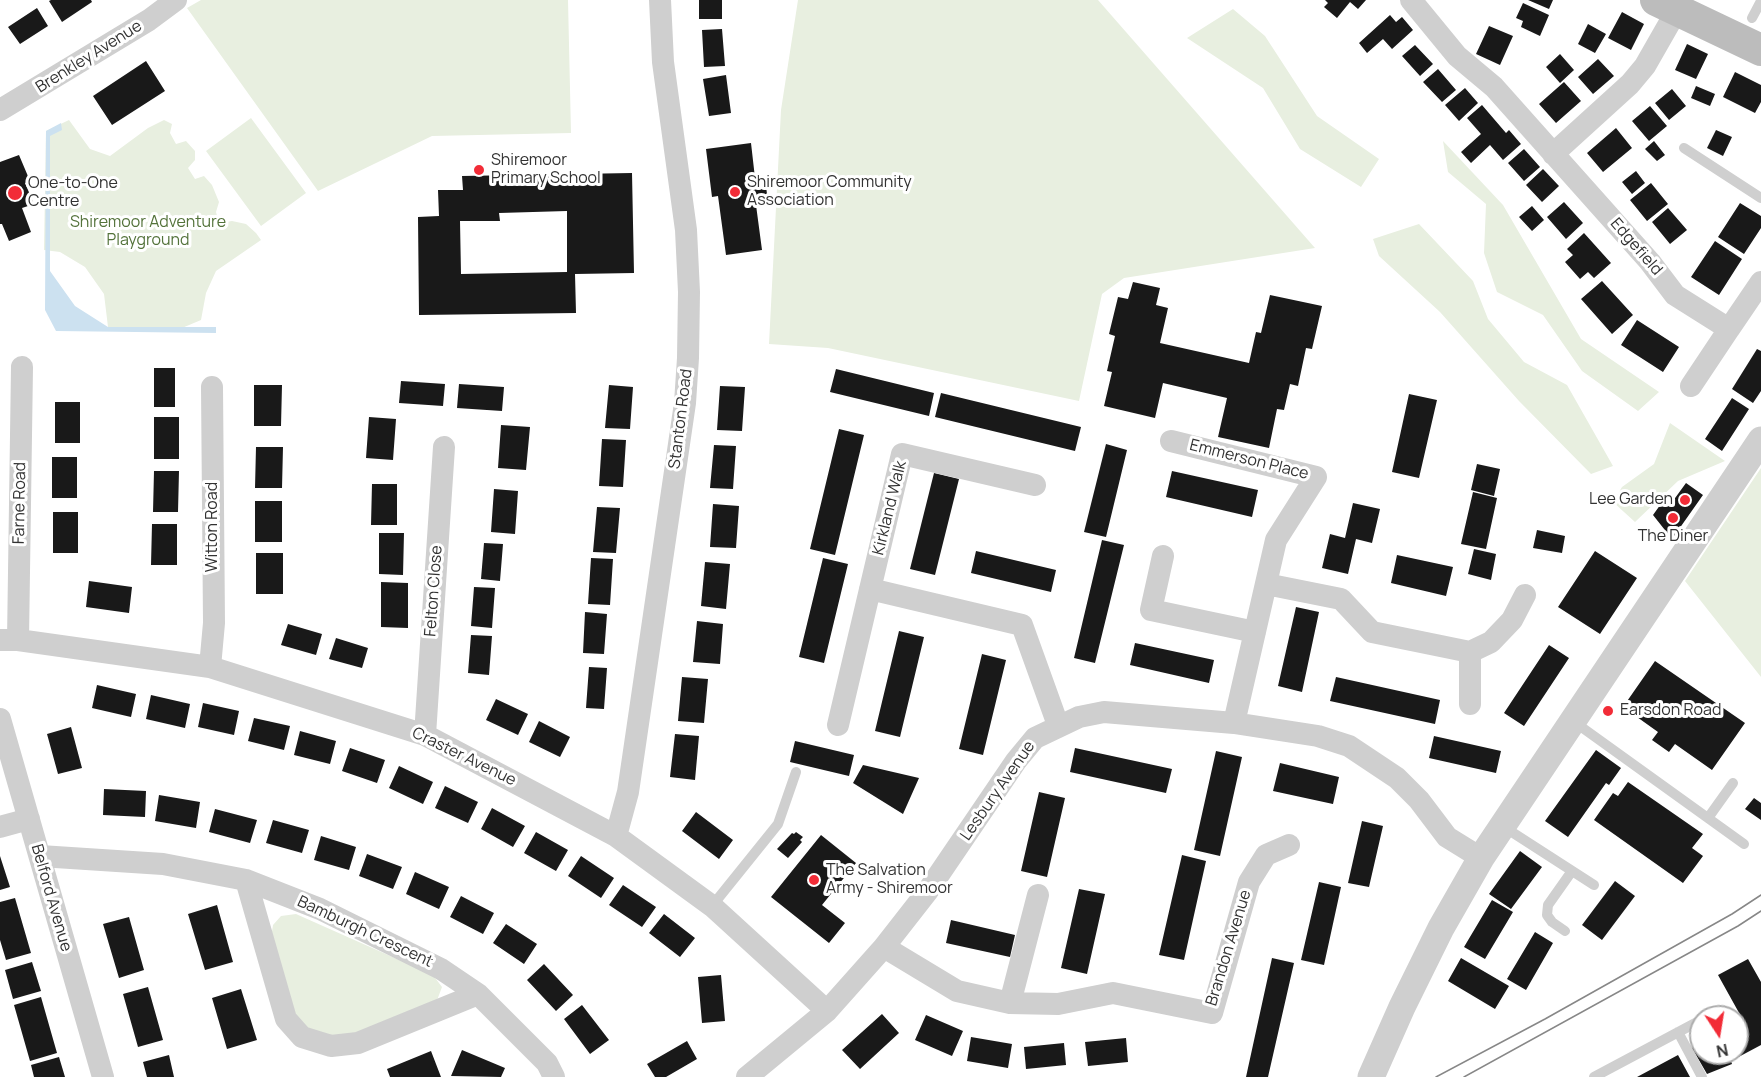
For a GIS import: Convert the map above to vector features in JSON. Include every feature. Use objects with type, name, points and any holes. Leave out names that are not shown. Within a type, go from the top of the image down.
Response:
[{"type":"main road","points":[[1667,5],[1761,50]]},
{"type":"street","name":"Brenkley Avenue","points":[[2,104],[149,20],[177,0]]},
{"type":"street","name":"Stanton Road","points":[[616,836],[630,780],[685,403],[688,358],[689,292],[686,230],[663,62],[660,0]]},
{"type":"street","name":"Edgefield","points":[[1411,0],[1457,56],[1494,87],[1650,262],[1675,295],[1728,329]]},
{"type":"street","points":[[1553,154],[1630,84],[1645,66],[1667,5]]},
{"type":"street","points":[[1691,386],[1761,282]]},
{"type":"street","name":"Farne Road","points":[[9,640],[22,367]]},
{"type":"street","name":"Witton Road","points":[[210,667],[214,623],[212,387]]},
{"type":"street","points":[[1375,1070],[1402,1007],[1441,928],[1480,858],[1761,440]]},
{"type":"street","name":"Emmerson Place","points":[[1171,441],[1316,477],[1276,540],[1234,723]]},
{"type":"street","name":"Felton Close","points":[[425,735],[444,447]]},
{"type":"street","name":"Kirkland Walk","points":[[838,725],[902,454],[1035,486]]},
{"type":"street","points":[[1163,556],[1151,610],[1255,632]]},
{"type":"street","points":[[1266,584],[1341,599],[1372,632],[1470,652],[1491,642],[1512,620],[1525,595]]},
{"type":"street","points":[[870,589],[1022,625],[1058,725]]},
{"type":"street","name":"Craster Avenue","points":[[9,640],[210,667],[425,735],[616,836],[712,906],[827,1011]]},
{"type":"street","points":[[1470,652],[1470,704]]},
{"type":"street","name":"Lesbury Avenue","points":[[751,1076],[827,1011],[884,947],[927,892],[1016,761],[1035,738],[1058,725],[1079,717],[1104,712],[1234,723],[1318,735],[1349,746],[1397,778],[1419,800],[1448,837],[1480,858]]},
{"type":"street","name":"Belford Avenue","points":[[0,718],[103,1077]]},
{"type":"street","points":[[0,827],[29,819]]},
{"type":"street","name":"Brandon Avenue","points":[[884,947],[957,991],[1010,1003],[1058,1004],[1113,993],[1212,1013],[1249,882],[1266,855],[1289,845]]},
{"type":"street","name":"Bamburgh Crescent","points":[[39,856],[163,864],[246,880],[320,909],[441,969],[478,994],[547,1063],[554,1077]]},
{"type":"street","points":[[246,880],[286,1019],[302,1037],[331,1046],[358,1042],[478,994]]},
{"type":"street","points":[[1010,1003],[1038,895]]},
{"type":"lane","points":[[1752,18],[1761,1]]},
{"type":"lane","points":[[1684,148],[1761,198]]},
{"type":"lane","points":[[1573,721],[1744,844]]},
{"type":"lane","points":[[712,906],[778,824],[796,772]]},
{"type":"lane","points":[[1708,818],[1733,783]]},
{"type":"lane","points":[[1502,826],[1594,885]]},
{"type":"lane","points":[[1565,931],[1552,922],[1547,915],[1548,905],[1572,871]]},
{"type":"lane","points":[[1594,1077],[1689,1026]]},
{"type":"lane","points":[[1678,1032],[1702,1077]]},
{"type":"green space","points":[[201,0],[568,0],[571,133],[432,136],[318,191],[187,8]]},
{"type":"green space","points":[[798,0],[1098,0],[1315,248],[1124,278],[1102,294],[1079,401],[828,348],[769,344],[781,110]]},
{"type":"green space","points":[[1233,9],[1265,36],[1317,116],[1379,159],[1361,187],[1300,149],[1263,88],[1187,38]]},
{"type":"green space","points":[[251,118],[306,193],[261,226],[206,151]]},
{"type":"green space","name":"Shiremoor Adventure Playground","points":[[69,120],[90,149],[110,156],[148,128],[164,120],[172,124],[170,133],[176,144],[186,141],[195,151],[195,160],[188,168],[195,179],[204,176],[212,185],[219,202],[216,212],[219,223],[232,221],[246,224],[261,240],[216,271],[206,293],[201,320],[182,328],[108,327],[104,294],[85,267],[60,252],[44,250],[46,131]]},
{"type":"green space","points":[[1443,141],[1503,205],[1581,339],[1659,392],[1638,411],[1582,371],[1543,315],[1497,292],[1484,253],[1486,204],[1448,172]]},
{"type":"green space","points":[[1419,224],[1473,281],[1488,319],[1524,362],[1567,385],[1613,466],[1591,474],[1519,401],[1440,312],[1379,256],[1373,239]]},
{"type":"green space","points":[[1670,423],[1725,461],[1678,481],[1635,522],[1613,502],[1622,487],[1654,464]]},
{"type":"green space","points":[[1761,468],[1761,677],[1685,581]]},
{"type":"green space","points":[[296,914],[433,975],[442,987],[436,1003],[353,1037],[329,1038],[307,1029],[293,1013],[271,938],[273,925],[281,916]]},
{"type":"water","points":[[61,123],[62,130],[50,136],[50,271],[75,306],[108,327],[216,327],[216,333],[56,331],[45,310],[46,131]]},
{"type":"building","points":[[91,0],[92,2],[62,22],[49,1]]},
{"type":"building","points":[[699,0],[722,0],[722,19],[699,19]]},
{"type":"building","points":[[1325,0],[1366,0],[1358,9],[1350,2],[1337,18],[1324,7],[1328,3]]},
{"type":"building","points":[[1528,0],[1553,0],[1549,9]]},
{"type":"building","points":[[1523,3],[1549,15],[1540,36],[1521,27],[1523,21],[1516,18]]},
{"type":"building","points":[[37,8],[48,26],[20,44],[8,27]]},
{"type":"building","points":[[1622,12],[1644,24],[1631,50],[1608,38]]},
{"type":"building","points":[[1390,15],[1396,22],[1402,17],[1413,30],[1392,49],[1383,39],[1367,53],[1359,43]]},
{"type":"building","points":[[1588,24],[1606,34],[1595,53],[1578,44]]},
{"type":"building","points":[[1489,26],[1513,36],[1500,65],[1476,54]]},
{"type":"building","points":[[722,29],[725,66],[704,67],[702,30]]},
{"type":"building","points":[[1687,44],[1708,54],[1696,79],[1675,70]]},
{"type":"building","points":[[1415,45],[1433,64],[1420,76],[1402,56]]},
{"type":"building","points":[[1560,54],[1574,70],[1560,83],[1546,67]]},
{"type":"building","points":[[1598,59],[1614,76],[1593,94],[1578,77]]},
{"type":"building","points":[[146,61],[165,91],[112,125],[93,96]]},
{"type":"building","points":[[1438,69],[1456,90],[1442,102],[1423,82]]},
{"type":"building","points":[[1735,72],[1761,85],[1761,102],[1755,113],[1723,97]]},
{"type":"building","points":[[726,75],[731,113],[709,116],[703,79]]},
{"type":"building","points":[[1564,82],[1581,101],[1556,123],[1539,104]]},
{"type":"building","points":[[1696,86],[1715,94],[1710,106],[1691,98]]},
{"type":"building","points":[[1465,88],[1478,103],[1459,121],[1445,105]]},
{"type":"building","points":[[1672,89],[1686,106],[1669,120],[1655,103]]},
{"type":"building","points":[[1482,105],[1506,133],[1509,130],[1521,144],[1503,160],[1490,145],[1471,163],[1461,152],[1481,134],[1467,118]]},
{"type":"building","points":[[1650,106],[1667,126],[1649,141],[1632,121]]},
{"type":"building","points":[[1616,128],[1632,148],[1603,172],[1587,153]]},
{"type":"building","points":[[1716,130],[1732,137],[1723,156],[1707,148]]},
{"type":"building","points":[[1654,141],[1665,155],[1657,161],[1645,149]]},
{"type":"building","points":[[751,143],[755,178],[765,177],[768,203],[756,205],[762,250],[726,255],[718,196],[712,197],[706,149]]},
{"type":"building","points":[[1524,149],[1540,167],[1524,181],[1508,163]]},
{"type":"building","name":"One-to-One Centre","points":[[19,155],[30,181],[25,183],[34,204],[22,208],[31,232],[9,241],[0,224],[0,162]]},
{"type":"building","points":[[1543,169],[1559,186],[1542,202],[1526,185]]},
{"type":"building","points":[[1636,171],[1645,183],[1632,194],[1622,182]]},
{"type":"building","points":[[632,173],[634,273],[575,274],[576,313],[419,315],[418,217],[439,216],[438,190],[463,190],[462,176]],"holes":[[[567,211],[567,272],[461,274],[460,221],[500,221],[499,213]]]},
{"type":"building","points":[[1651,183],[1668,204],[1647,221],[1630,200]]},
{"type":"building","points":[[1564,202],[1583,223],[1566,239],[1547,217]]},
{"type":"building","points":[[1740,203],[1761,216],[1761,228],[1744,254],[1718,237]]},
{"type":"building","points":[[1532,206],[1544,220],[1532,231],[1519,217]]},
{"type":"building","points":[[1668,208],[1687,230],[1670,244],[1652,222]]},
{"type":"building","points":[[1584,233],[1611,263],[1594,278],[1588,272],[1580,279],[1565,262],[1573,255],[1567,249]]},
{"type":"building","points":[[1715,241],[1742,259],[1719,295],[1691,277]]},
{"type":"building","points":[[1602,281],[1633,315],[1612,334],[1581,299]]},
{"type":"building","points":[[1133,282],[1160,288],[1156,305],[1168,308],[1160,343],[1249,363],[1256,332],[1261,333],[1270,295],[1322,306],[1312,349],[1306,348],[1298,386],[1290,384],[1284,410],[1277,409],[1269,448],[1218,437],[1227,398],[1163,383],[1155,418],[1104,406],[1112,372],[1107,371],[1115,336],[1109,334],[1118,297],[1128,299]]},
{"type":"building","points":[[1637,320],[1679,347],[1663,372],[1621,345]]},
{"type":"building","points":[[1757,349],[1761,351],[1761,391],[1753,403],[1732,389]]},
{"type":"building","points":[[154,368],[175,368],[175,407],[154,407]]},
{"type":"building","points":[[836,369],[934,393],[929,416],[830,392]]},
{"type":"building","points":[[401,381],[445,384],[443,406],[399,403]]},
{"type":"building","points":[[459,384],[504,387],[502,411],[457,408]]},
{"type":"building","points":[[254,385],[282,385],[281,426],[254,426]]},
{"type":"building","points":[[609,385],[633,387],[630,429],[605,428]]},
{"type":"building","points":[[720,386],[745,387],[742,431],[717,430]]},
{"type":"building","points":[[941,393],[1081,427],[1075,451],[935,417]]},
{"type":"building","points":[[1409,394],[1437,400],[1419,478],[1392,472]]},
{"type":"building","points":[[1732,398],[1749,409],[1722,451],[1705,439]]},
{"type":"building","points":[[55,402],[80,402],[80,443],[55,443]]},
{"type":"building","points":[[154,417],[179,417],[179,459],[154,459]]},
{"type":"building","points":[[369,417],[396,419],[393,460],[366,458]]},
{"type":"building","points":[[501,425],[530,427],[526,470],[498,468]]},
{"type":"building","points":[[839,429],[864,435],[835,555],[810,549]]},
{"type":"building","points":[[602,439],[626,440],[623,487],[599,486]]},
{"type":"building","points":[[1106,444],[1127,450],[1106,537],[1084,532]]},
{"type":"building","points":[[714,445],[736,446],[733,489],[710,488]]},
{"type":"building","points":[[256,447],[283,447],[282,488],[255,488]]},
{"type":"building","points":[[52,457],[77,457],[77,498],[52,498]]},
{"type":"building","points":[[1477,464],[1500,469],[1494,496],[1471,490]]},
{"type":"building","points":[[154,471],[179,471],[178,512],[153,512]]},
{"type":"building","points":[[1172,471],[1258,490],[1252,517],[1166,497]]},
{"type":"building","points":[[934,473],[959,479],[935,575],[910,569]]},
{"type":"building","points":[[1686,483],[1703,495],[1672,539],[1653,515],[1663,501],[1670,505]]},
{"type":"building","points":[[372,484],[397,484],[397,525],[371,525]]},
{"type":"building","points":[[494,489],[518,491],[515,534],[491,532]]},
{"type":"building","points":[[1473,492],[1497,498],[1486,549],[1461,544]]},
{"type":"building","points":[[255,501],[282,501],[282,542],[255,542]]},
{"type":"building","points":[[1353,503],[1380,509],[1372,543],[1356,539],[1348,574],[1322,568],[1330,534],[1345,538]]},
{"type":"building","points":[[713,504],[739,506],[736,548],[710,547]]},
{"type":"building","points":[[597,507],[620,508],[616,553],[593,552]]},
{"type":"building","points":[[53,512],[78,512],[78,553],[53,553]]},
{"type":"building","points":[[152,524],[177,524],[177,565],[151,565]]},
{"type":"building","points":[[1537,530],[1565,536],[1562,553],[1533,548]]},
{"type":"building","points":[[379,533],[404,533],[403,575],[379,574]]},
{"type":"building","points":[[1102,540],[1124,545],[1095,663],[1074,658]]},
{"type":"building","points":[[484,543],[503,544],[500,581],[481,579]]},
{"type":"building","points":[[1474,549],[1496,554],[1491,580],[1468,574]]},
{"type":"building","points":[[976,551],[1056,570],[1051,592],[971,573]]},
{"type":"building","points":[[1595,551],[1637,578],[1600,634],[1558,607]]},
{"type":"building","points":[[256,553],[283,553],[283,594],[256,594]]},
{"type":"building","points":[[1397,555],[1453,567],[1446,596],[1391,583]]},
{"type":"building","points":[[591,558],[613,559],[610,605],[588,604]]},
{"type":"building","points":[[823,558],[848,564],[824,663],[799,657]]},
{"type":"building","points":[[705,562],[730,564],[726,609],[701,606]]},
{"type":"building","points":[[89,581],[132,587],[129,613],[86,607]]},
{"type":"building","points":[[381,582],[408,583],[408,628],[381,627]]},
{"type":"building","points":[[474,587],[495,588],[492,628],[471,626]]},
{"type":"building","points":[[1296,607],[1319,612],[1302,692],[1278,686]]},
{"type":"building","points":[[585,612],[607,614],[604,654],[583,653]]},
{"type":"building","points":[[697,621],[723,624],[720,664],[693,662]]},
{"type":"building","points":[[288,624],[322,634],[316,655],[281,645]]},
{"type":"building","points":[[899,631],[924,637],[900,737],[875,731]]},
{"type":"building","points":[[471,635],[492,636],[489,675],[468,673]]},
{"type":"building","points":[[336,638],[368,648],[362,668],[329,659]]},
{"type":"building","points":[[1135,643],[1214,660],[1209,683],[1130,665]]},
{"type":"building","points":[[1549,645],[1569,658],[1524,726],[1504,713]]},
{"type":"building","points":[[982,654],[1006,660],[983,755],[959,749]]},
{"type":"building","points":[[1655,661],[1745,723],[1712,770],[1675,744],[1669,752],[1652,740],[1658,732],[1623,707]]},
{"type":"building","points":[[589,667],[607,668],[604,709],[586,708]]},
{"type":"building","points":[[682,677],[708,679],[704,723],[678,721]]},
{"type":"building","points":[[1336,677],[1440,700],[1435,724],[1330,701]]},
{"type":"building","points":[[97,685],[136,694],[131,717],[92,708]]},
{"type":"building","points":[[151,695],[190,704],[185,728],[146,719]]},
{"type":"building","points":[[496,699],[528,714],[518,735],[486,720]]},
{"type":"building","points":[[203,703],[239,711],[234,735],[198,727]]},
{"type":"building","points":[[254,718],[290,726],[284,750],[248,741]]},
{"type":"building","points":[[539,721],[570,737],[560,757],[529,742]]},
{"type":"building","points":[[71,727],[82,768],[58,774],[47,734]]},
{"type":"building","points":[[300,731],[336,741],[330,764],[294,755]]},
{"type":"building","points":[[675,734],[699,736],[695,780],[670,777]]},
{"type":"building","points":[[1434,736],[1501,751],[1496,773],[1429,758]]},
{"type":"building","points":[[795,741],[854,755],[849,776],[790,762]]},
{"type":"building","points":[[350,748],[385,760],[377,783],[342,771]]},
{"type":"building","points":[[1075,748],[1172,769],[1166,793],[1070,772]]},
{"type":"building","points":[[1596,750],[1621,768],[1609,785],[1606,783],[1568,837],[1545,821]]},
{"type":"building","points":[[1216,751],[1242,757],[1220,856],[1194,850]]},
{"type":"building","points":[[1280,763],[1339,777],[1333,804],[1273,791]]},
{"type":"building","points":[[863,765],[919,778],[903,814],[853,783]]},
{"type":"building","points":[[399,766],[433,782],[423,804],[389,788]]},
{"type":"building","points":[[1628,782],[1703,834],[1692,848],[1703,856],[1683,883],[1594,820],[1613,793],[1618,796]]},
{"type":"building","points":[[445,786],[478,802],[468,823],[435,808]]},
{"type":"building","points":[[104,789],[146,791],[145,817],[103,815]]},
{"type":"building","points":[[1039,792],[1065,798],[1047,877],[1021,871]]},
{"type":"building","points":[[159,795],[200,802],[196,828],[155,821]]},
{"type":"building","points":[[1754,798],[1761,803],[1761,820],[1745,809]]},
{"type":"building","points":[[492,808],[525,826],[513,847],[481,829]]},
{"type":"building","points":[[215,809],[257,820],[250,843],[209,832]]},
{"type":"building","points":[[696,812],[733,840],[719,859],[682,831]]},
{"type":"building","points":[[273,820],[309,830],[302,853],[266,843]]},
{"type":"building","points":[[1362,821],[1383,826],[1369,887],[1348,883]]},
{"type":"building","points":[[536,832],[568,850],[556,871],[524,853]]},
{"type":"building","points":[[796,832],[803,837],[800,840],[802,842],[788,858],[777,849],[792,833]]},
{"type":"building","name":"The Salvation Army - Shiremoor","points":[[821,835],[856,863],[822,905],[845,923],[829,943],[771,897]]},
{"type":"building","points":[[321,836],[356,847],[349,870],[314,860]]},
{"type":"building","points":[[1520,851],[1542,867],[1511,909],[1489,894]]},
{"type":"building","points":[[367,854],[402,867],[393,889],[359,876]]},
{"type":"building","points":[[1182,855],[1206,861],[1184,960],[1159,955]]},
{"type":"building","points":[[0,856],[10,887],[0,890]]},
{"type":"building","points":[[581,856],[614,878],[601,898],[568,876]]},
{"type":"building","points":[[415,872],[449,887],[439,909],[406,894]]},
{"type":"building","points":[[1615,881],[1635,896],[1602,940],[1582,925]]},
{"type":"building","points":[[1319,882],[1341,887],[1324,965],[1301,960]]},
{"type":"building","points":[[623,885],[656,907],[642,927],[609,905]]},
{"type":"building","points":[[1079,889],[1105,894],[1087,974],[1061,968]]},
{"type":"building","points":[[461,896],[494,913],[483,934],[450,917]]},
{"type":"building","points":[[15,898],[31,953],[6,960],[0,940],[0,902]]},
{"type":"building","points":[[1492,900],[1513,912],[1485,959],[1464,947]]},
{"type":"building","points":[[217,905],[233,962],[205,970],[188,914]]},
{"type":"building","points":[[664,914],[695,938],[680,957],[649,933]]},
{"type":"building","points":[[129,917],[144,970],[119,978],[103,924]]},
{"type":"building","points":[[951,920],[1015,935],[1010,957],[946,943]]},
{"type":"building","points":[[506,924],[537,944],[524,964],[493,943]]},
{"type":"building","points":[[1535,932],[1553,943],[1526,990],[1507,979]]},
{"type":"building","points":[[1272,958],[1294,963],[1268,1077],[1246,1077]]},
{"type":"building","points":[[1461,958],[1509,986],[1495,1009],[1448,981]]},
{"type":"building","points":[[1748,959],[1761,982],[1761,1045],[1749,1051],[1749,1005],[1735,1005],[1718,975]]},
{"type":"building","points":[[32,962],[41,991],[13,999],[5,970]]},
{"type":"building","points":[[544,964],[573,995],[556,1011],[527,980]]},
{"type":"building","points":[[721,975],[725,1021],[702,1023],[698,977]]},
{"type":"building","points":[[148,987],[163,1040],[138,1047],[123,994]]},
{"type":"building","points":[[241,989],[257,1040],[227,1049],[212,998]]},
{"type":"building","points":[[41,997],[57,1053],[30,1061],[14,1005]]},
{"type":"building","points":[[582,1005],[609,1040],[590,1054],[564,1019]]},
{"type":"building","points":[[882,1014],[899,1033],[860,1069],[842,1050]]},
{"type":"building","points":[[926,1015],[963,1031],[952,1056],[915,1040]]},
{"type":"building","points":[[971,1037],[1012,1044],[1008,1068],[967,1061]]},
{"type":"building","points":[[1126,1038],[1128,1062],[1088,1066],[1085,1042]]},
{"type":"building","points":[[687,1041],[697,1059],[666,1077],[655,1077],[647,1064]]},
{"type":"building","points":[[1064,1043],[1066,1065],[1026,1069],[1024,1047]]},
{"type":"building","points":[[462,1050],[505,1068],[501,1077],[451,1076]]},
{"type":"building","points":[[431,1051],[441,1077],[390,1077],[387,1069]]},
{"type":"building","points":[[169,1055],[174,1077],[147,1077],[143,1062]]},
{"type":"building","points":[[1678,1055],[1690,1077],[1637,1077]]},
{"type":"building","points":[[59,1057],[65,1077],[34,1077],[31,1065]]},
{"type":"building","points":[[1702,1065],[1730,1065],[1707,1074]]},
{"type":"tram line","points":[[1436,1077],[1545,1019],[1732,914],[1761,895]]},
{"type":"tram line","points":[[1464,1077],[1738,926],[1761,911]]},
{"type":"place","name":"Shiremoor Primary School","points":[[479,170]]},
{"type":"place","name":"Shiremoor Community Association","points":[[735,192]]},
{"type":"place","name":"One-to-One Centre","points":[[15,193]]},
{"type":"place","name":"Lee Garden","points":[[1685,500]]},
{"type":"place","name":"The Diner","points":[[1673,518]]},
{"type":"place","name":"Earsdon Road","points":[[1608,711]]},
{"type":"place","name":"The Salvation Army - Shiremoor","points":[[814,880]]}]
